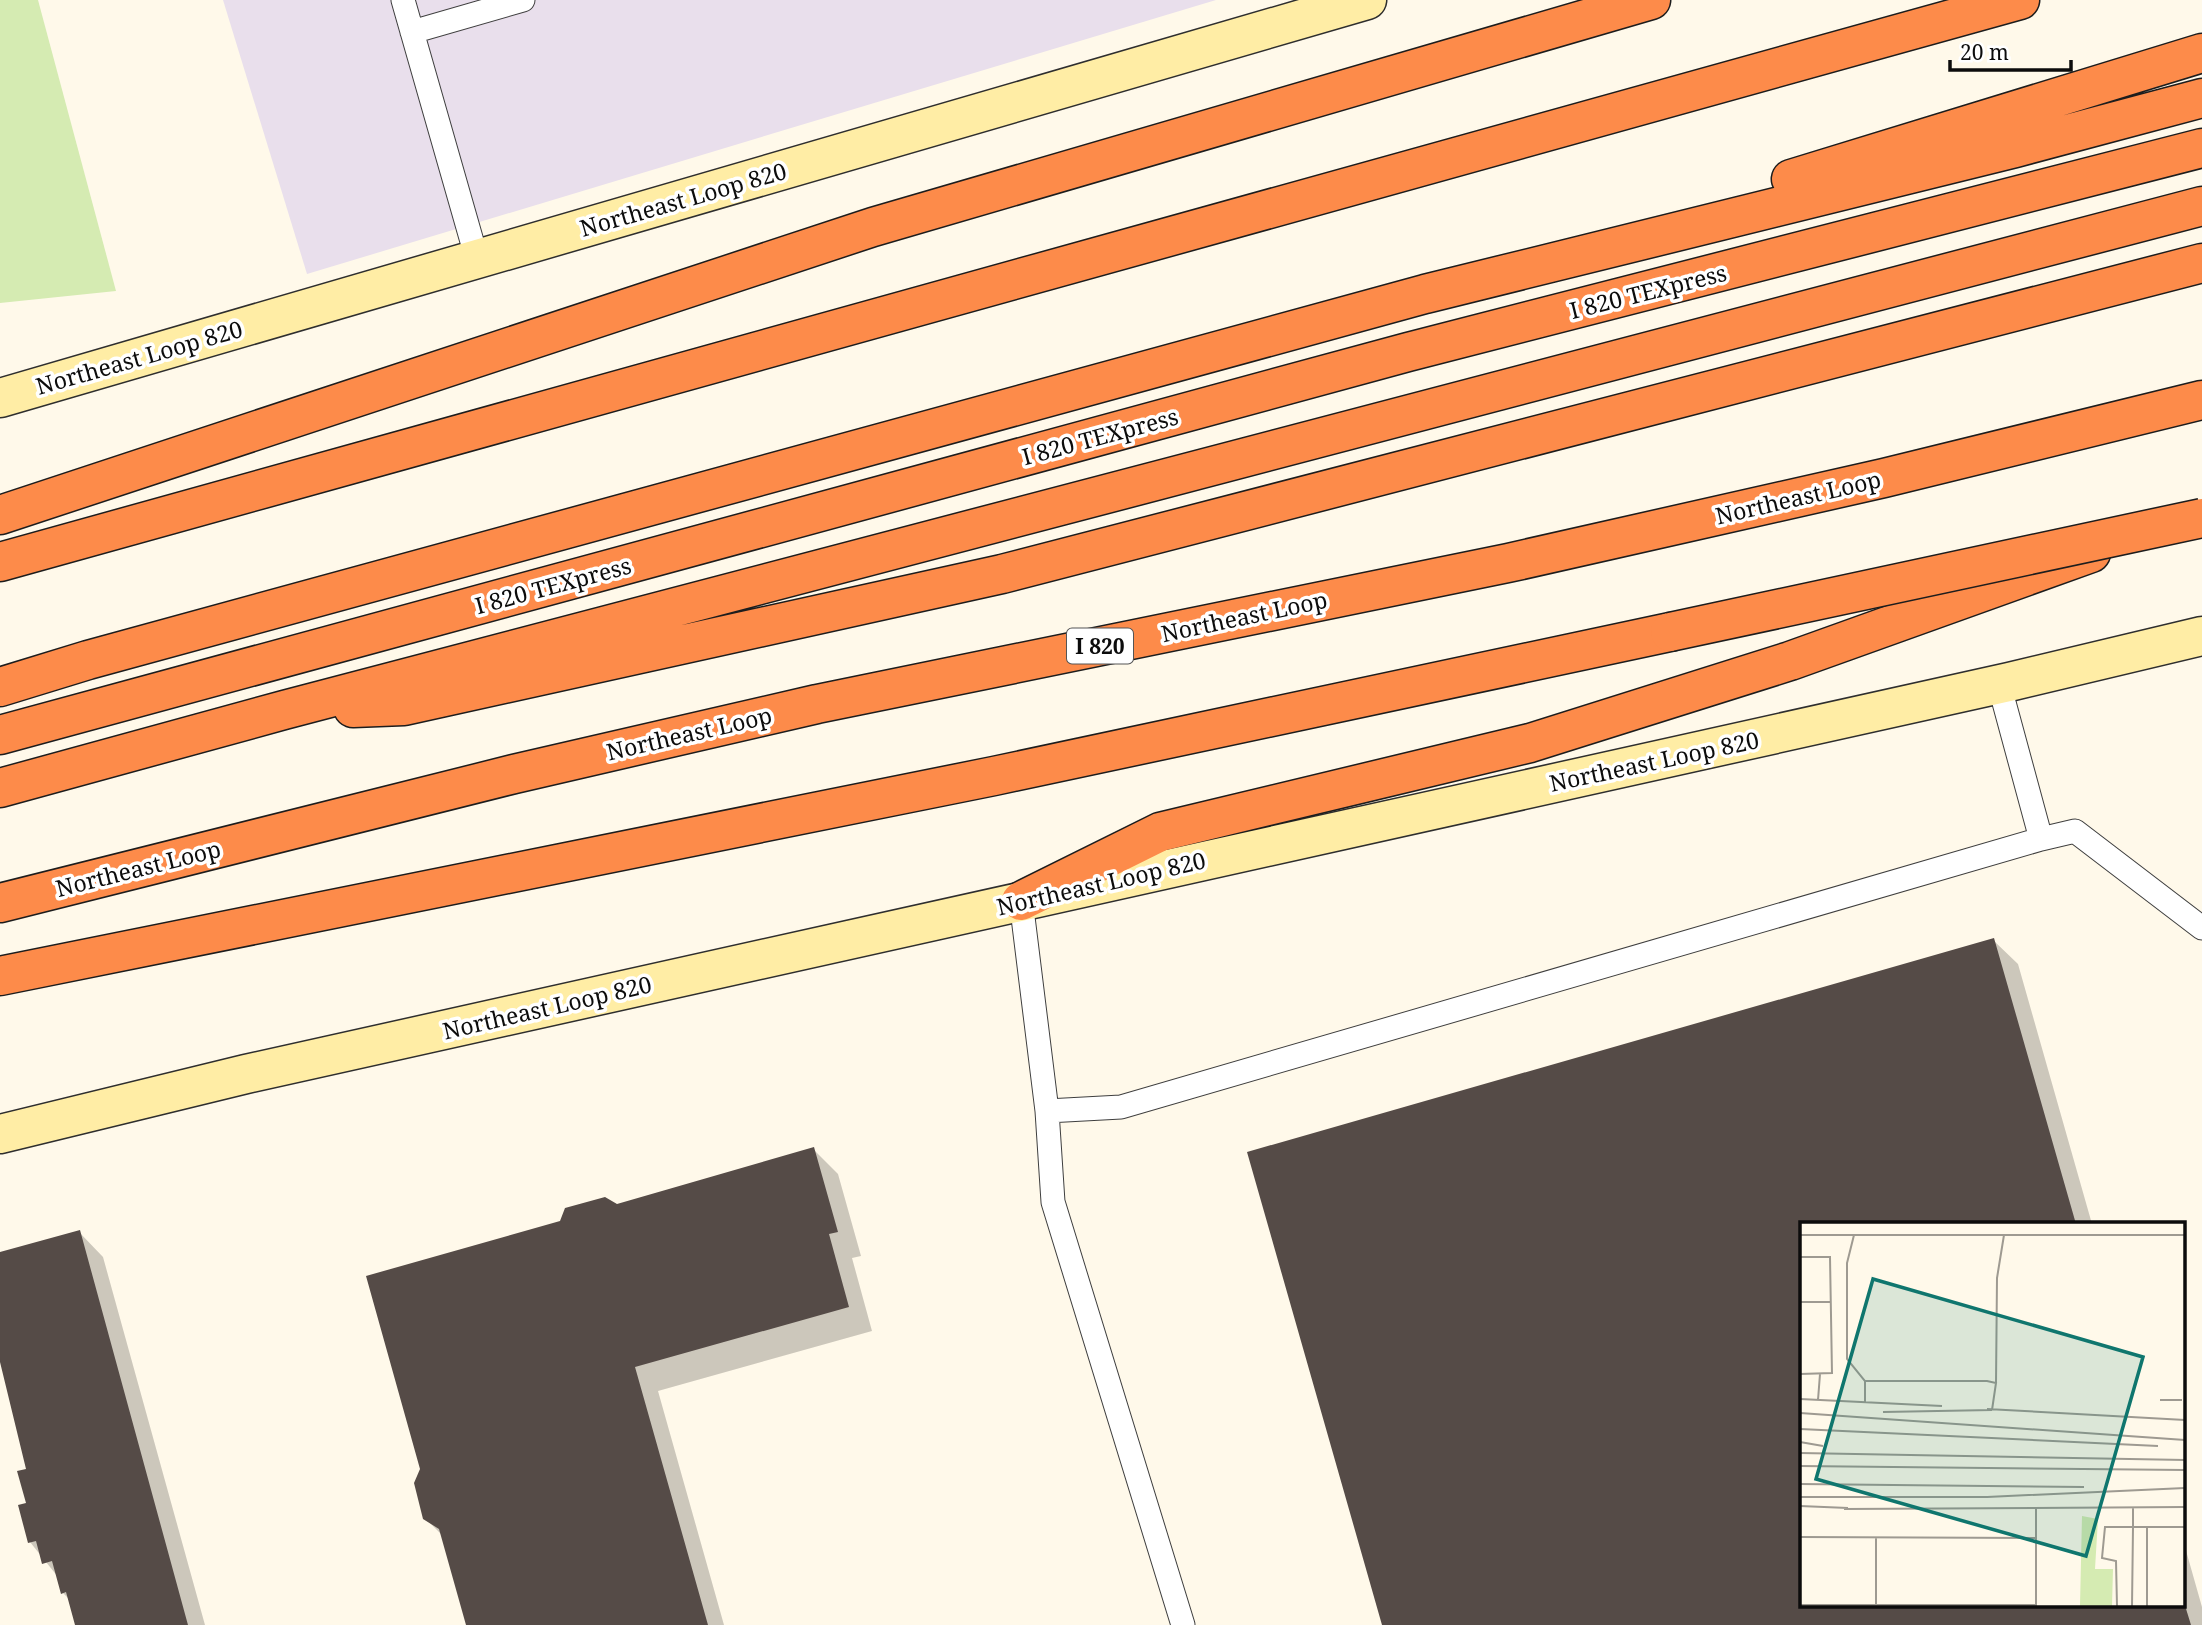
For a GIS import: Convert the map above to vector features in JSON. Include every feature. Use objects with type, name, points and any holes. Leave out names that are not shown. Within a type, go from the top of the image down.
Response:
[{"type":"highway","points":[[0,515],[873,227],[1651,0]]},
{"type":"highway","points":[[0,562],[2020,0]]},
{"type":"highway","points":[[1425,294],[2202,53]]},
{"type":"highway","points":[[0,687],[102,656],[1425,294],[2015,148],[2202,98]]},
{"type":"highway","name":"I 820 TEXpress","points":[[0,734],[1408,352],[2202,148]]},
{"type":"highway","points":[[0,788],[285,710],[2202,206]]},
{"type":"highway","points":[[285,710],[404,706],[1002,574],[2202,263]]},
{"type":"highway","name":"Northeast Loop","points":[[0,903],[500,778],[803,707],[1508,563],[1884,478],[2202,400]]},
{"type":"highway","points":[[1021,901],[1160,832],[1530,743],[1790,660],[2020,581],[2202,509]]},
{"type":"highway","points":[[0,976],[994,776],[2202,518]]},
{"type":"main road","name":"Northeast Loop 820","points":[[0,398],[1367,0]]},
{"type":"main road","name":"Northeast Loop 820","points":[[0,1133],[273,1068],[1999,684],[2202,636]]},
{"type":"lane","points":[[403,0],[477,259]]},
{"type":"lane","points":[[412,32],[523,0]]},
{"type":"lane","points":[[1999,684],[2041,839]]},
{"type":"lane","points":[[1047,1111],[1121,1107],[2075,831],[2202,928]]},
{"type":"lane","points":[[1021,901],[1047,1111],[1053,1202],[1183,1625]]},
{"type":"shaded area","points":[[223,0],[1216,0],[307,274]]},
{"type":"green space","points":[[0,0],[38,0],[116,291],[0,303]]},
{"type":"building","points":[[1994,938],[2075,1222],[1800,1222],[1800,1608],[2184,1608],[2184,1602],[2191,1625],[1382,1625],[1247,1152]]},
{"type":"building","points":[[814,1147],[838,1232],[829,1234],[849,1307],[635,1367],[708,1625],[466,1625],[439,1529],[423,1519],[414,1483],[420,1469],[366,1276],[560,1221],[565,1208],[605,1197],[617,1204]]},
{"type":"building","points":[[80,1230],[188,1625],[75,1625],[66,1592],[61,1594],[52,1561],[42,1564],[36,1541],[28,1543],[18,1505],[26,1503],[17,1471],[26,1469],[0,1362],[0,1252]]}]
